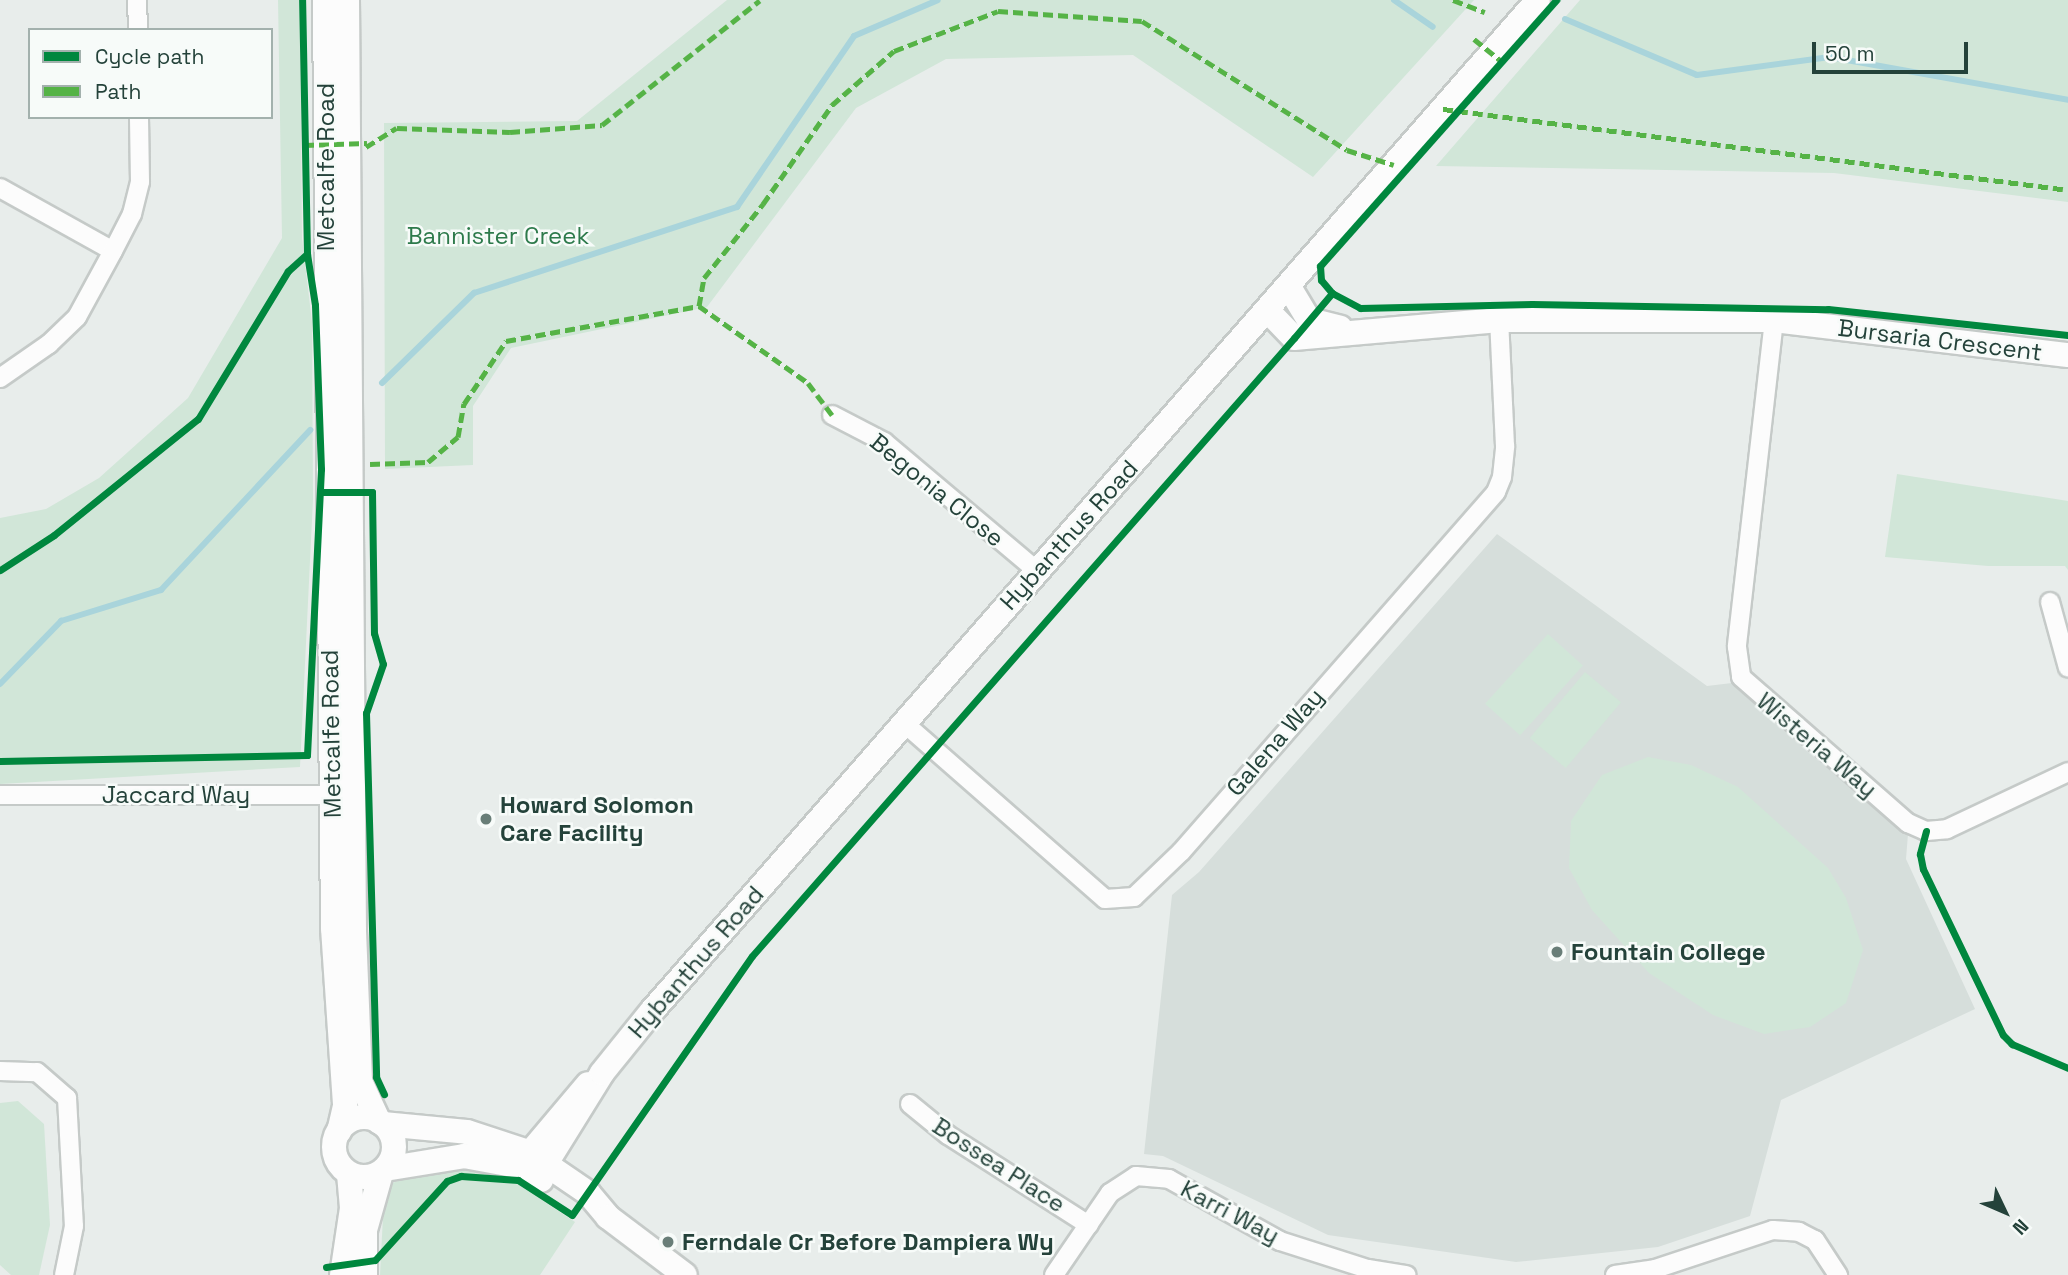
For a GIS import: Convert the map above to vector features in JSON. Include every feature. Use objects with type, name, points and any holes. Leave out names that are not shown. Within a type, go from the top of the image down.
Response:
[{"type":"street","points":[[137,0],[138,28]]},
{"type":"street","name":"Metcalfe Road","points":[[325,0],[342,795],[358,1062],[367,1101],[394,1148],[370,1197],[365,1230],[365,1275]]},
{"type":"street","name":"Metcalfe Road","points":[[342,1275],[352,1208],[349,1174],[335,1156],[345,1106],[333,928],[342,795],[347,0]]},
{"type":"street","name":"Hybanthus Road","points":[[532,1165],[576,1093],[602,1073],[904,723],[1538,0]]},
{"type":"street","points":[[0,378],[49,344],[77,317],[113,251],[132,214],[140,182],[139,119]]},
{"type":"street","points":[[0,188],[113,251]]},
{"type":"street","name":"Bursaria Crescent","points":[[1289,287],[1309,320],[1351,331]]},
{"type":"street","name":"Bursaria Crescent","points":[[1268,311],[1294,338],[1499,320],[1774,320],[2068,355]]},
{"type":"street","name":"Galena Way","points":[[904,723],[1105,899],[1134,897],[1181,852],[1496,492],[1502,477],[1505,446],[1499,320]]},
{"type":"street","name":"Wisteria Way","points":[[1774,320],[1737,648],[1741,677],[1908,823],[1926,831],[1947,830],[2068,772]]},
{"type":"street","name":"Begonia Close","points":[[832,415],[884,442],[1037,571]]},
{"type":"street","points":[[2050,602],[2068,668]]},
{"type":"street","name":"Jaccard Way","points":[[0,795],[342,795]]},
{"type":"street","points":[[0,1071],[37,1072],[67,1098],[74,1226],[64,1275]]},
{"type":"street","name":"Bossea Place","points":[[909,1104],[948,1135],[1089,1225]]},
{"type":"street","points":[[339,1131],[353,1119],[467,1132],[532,1165],[579,1206],[608,1217],[685,1275]]},
{"type":"street","points":[[349,1174],[362,1177],[464,1156],[532,1165]]},
{"type":"street","name":"Karri Way","points":[[1054,1275],[1110,1193],[1136,1176],[1169,1179],[1280,1241],[1368,1269],[1407,1275]]},
{"type":"street","points":[[1615,1275],[1654,1269],[1773,1230],[1799,1232],[1815,1240],[1839,1275]]},
{"type":"shaded area","name":"Fountain College","points":[[1497,534],[1707,686],[1732,683],[1908,834],[1906,859],[1975,1009],[1781,1100],[1750,1216],[1658,1247],[1516,1262],[1328,1235],[1163,1156],[1144,1154],[1172,895],[1199,872]]},
{"type":"green space","points":[[278,0],[300,0],[302,238],[312,322],[313,499],[300,767],[0,784],[0,518],[46,509],[99,478],[188,398],[282,238]]},
{"type":"green space","name":"Bannister Creek","points":[[727,0],[1474,0],[1313,177],[1133,55],[946,59],[856,108],[707,307],[511,348],[473,406],[473,465],[385,469],[384,123],[577,121]]},
{"type":"green space","points":[[1580,0],[2068,0],[2068,202],[1834,173],[1436,166]]},
{"type":"green space","points":[[1897,474],[2068,501],[2068,570],[2065,566],[1988,566],[1885,557]]},
{"type":"green space","points":[[1548,634],[1583,665],[1520,735],[1485,704]]},
{"type":"green space","points":[[1585,672],[1621,702],[1566,768],[1530,738]]},
{"type":"green space","points":[[1648,757],[1691,765],[1738,787],[1828,868],[1846,898],[1863,950],[1846,1003],[1810,1027],[1764,1034],[1713,1015],[1649,973],[1592,910],[1569,868],[1571,821],[1602,775]]},
{"type":"green space","points":[[18,1101],[44,1124],[50,1225],[39,1275],[11,1275],[0,1265],[0,1103]]},
{"type":"green space","points":[[451,1164],[519,1185],[575,1222],[540,1275],[380,1275],[384,1197],[392,1183]]},
{"type":"waterway","name":"Bannister Creek","points":[[382,383],[474,293],[737,207],[854,36],[938,0]]},
{"type":"waterway","name":"Bannister Creek","points":[[1394,0],[1433,27]]},
{"type":"waterway","name":"Bannister Creek","points":[[1565,19],[1697,75],[1830,57],[2068,100]]},
{"type":"waterway","name":"Bannister Creek","points":[[0,684],[61,621],[161,590],[310,430]]},
{"type":"marked path","points":[[366,147],[397,128],[510,132],[602,125],[760,0]]},
{"type":"marked path","points":[[1453,0],[1485,12]]},
{"type":"marked path","points":[[699,306],[704,278],[763,204],[832,105],[894,51],[998,11],[1142,21],[1347,150],[1394,165]]},
{"type":"marked path","points":[[1474,39],[1501,61]]},
{"type":"marked path","points":[[1443,109],[2068,190]]},
{"type":"marked path","points":[[304,145],[367,143]]},
{"type":"marked path","points":[[370,464],[428,462],[458,437],[464,404],[506,341],[699,306],[808,383],[832,415]]},
{"type":"cycle path","points":[[0,761],[307,755],[321,469],[315,305],[307,254],[302,0]]},
{"type":"cycle path","points":[[326,1267],[375,1260],[447,1181],[461,1176],[518,1180],[572,1215],[752,956],[1332,293],[1321,280],[1320,266],[1556,0]]},
{"type":"cycle path","points":[[0,570],[54,535],[198,419],[288,271],[307,254]]},
{"type":"cycle path","points":[[1332,293],[1360,308],[1532,304],[1828,309],[2068,335]]},
{"type":"cycle path","points":[[321,492],[372,492],[374,633],[383,664],[366,713],[376,1077],[384,1094]]},
{"type":"cycle path","points":[[1926,831],[1920,854],[1923,869],[2003,1035],[2012,1044],[2068,1068]]},
{"type":"place","name":"Howard Solomon Care Facility","points":[[486,819]]},
{"type":"place","name":"Fountain College","points":[[1557,952]]},
{"type":"place","name":"Ferndale Cr Before Dampiera Wy","points":[[668,1242]]}]
